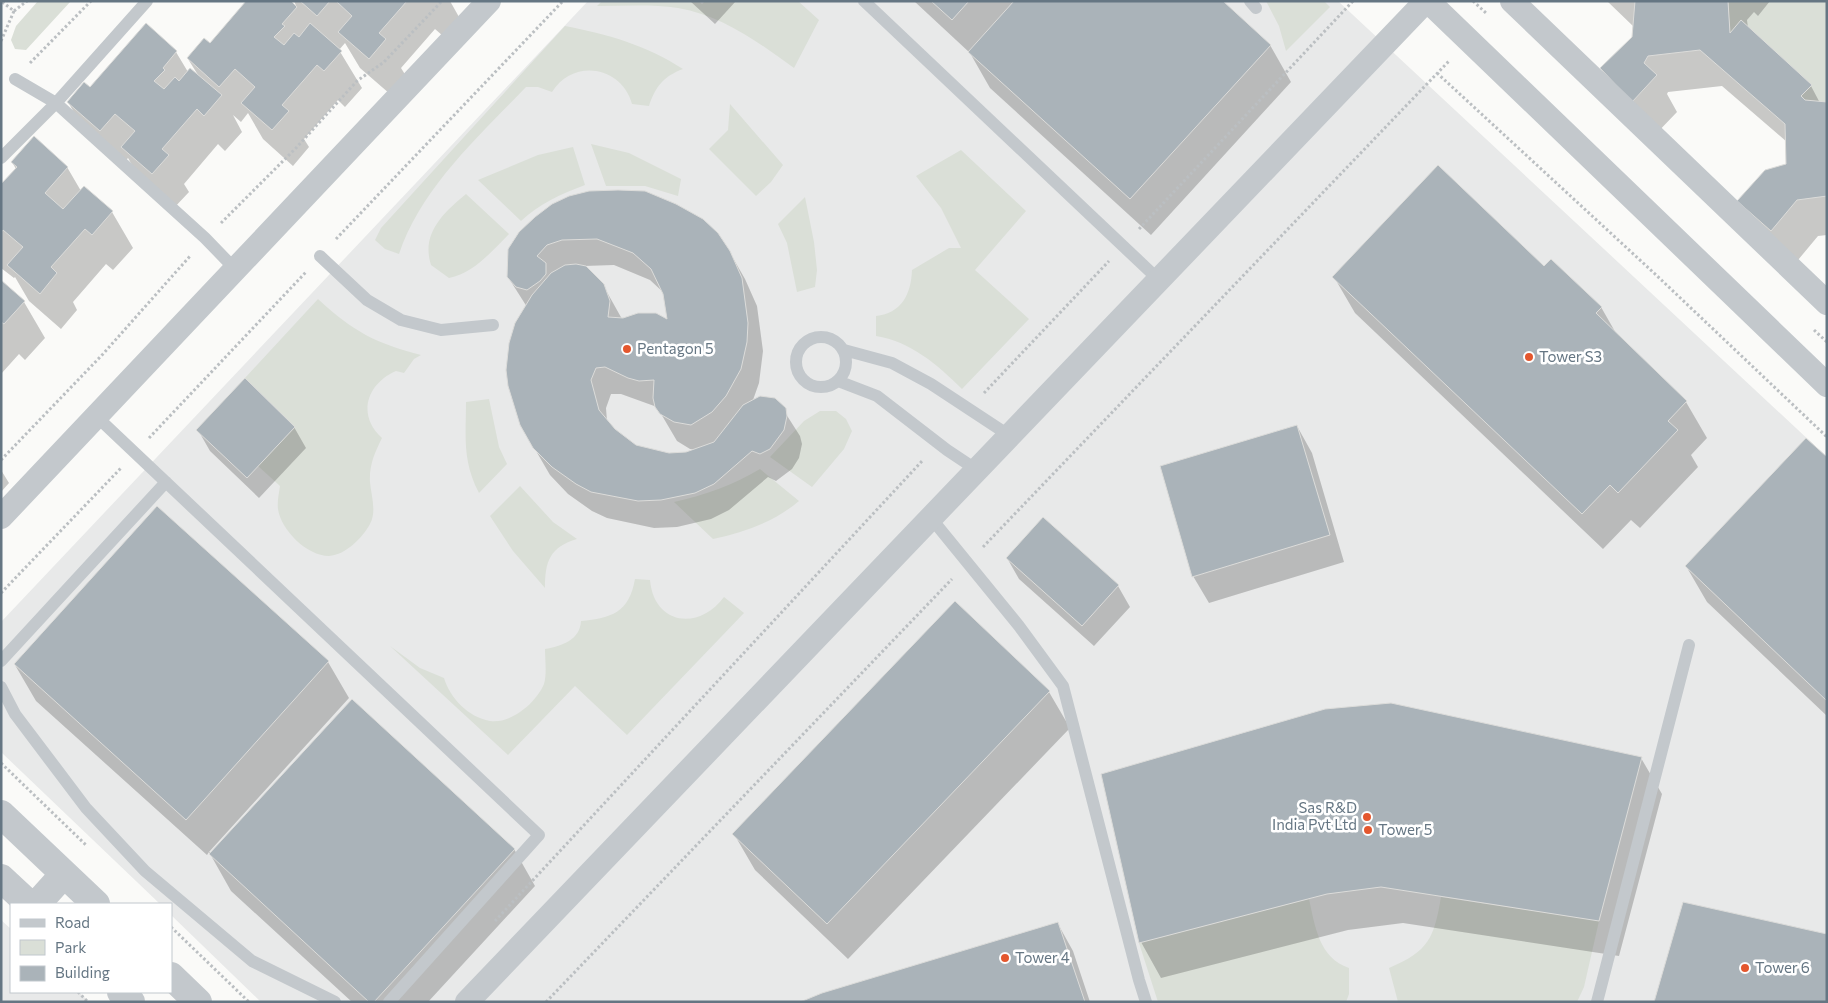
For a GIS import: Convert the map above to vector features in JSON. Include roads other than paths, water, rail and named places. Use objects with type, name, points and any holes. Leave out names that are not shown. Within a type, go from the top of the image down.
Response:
[{"type":"street","points":[[1,517],[489,1]]},
{"type":"street","points":[[468,1002],[1427,1],[1827,385]]},
{"type":"street","points":[[1512,1],[1827,303]]},
{"type":"street","points":[[1,814],[95,903]]},
{"type":"street","points":[[38,903],[64,874]]},
{"type":"street","points":[[1,878],[28,903]]},
{"type":"street","points":[[172,977],[198,1002]]},
{"type":"street","points":[[122,993],[131,1002]]},
{"type":"lane","points":[[1,158],[56,103],[147,1]]},
{"type":"lane","points":[[864,1],[1160,280]]},
{"type":"lane","points":[[15,79],[56,103],[205,238],[235,269]]},
{"type":"lane","points":[[320,256],[367,300],[401,320],[441,330],[493,326]]},
{"type":"lane","points":[[844,350],[846,366],[838,381],[823,388],[814,387],[801,377],[795,362],[801,346],[816,337],[832,339],[844,350],[892,363],[930,384],[1010,436]]},
{"type":"lane","points":[[838,381],[877,396],[939,444],[977,470]]},
{"type":"lane","points":[[96,416],[539,835],[388,1002]]},
{"type":"lane","points":[[1,661],[166,482]]},
{"type":"lane","points":[[931,518],[1019,626],[1063,686],[1138,980],[1146,1002]]},
{"type":"lane","points":[[1597,1002],[1689,645]]},
{"type":"lane","points":[[1,686],[15,714],[86,808],[144,871],[252,962],[334,1002]]},
{"type":"place","name":"Pentagon 5","points":[[627,349]]},
{"type":"place","name":"Tower S3","points":[[1529,357]]},
{"type":"place","name":"Sas R&D India Pvt Ltd","points":[[1367,817]]},
{"type":"place","name":"Tower 5","points":[[1368,830]]},
{"type":"place","name":"Tower 4","points":[[1005,958]]},
{"type":"place","name":"Tower 6","points":[[1745,968]]}]
